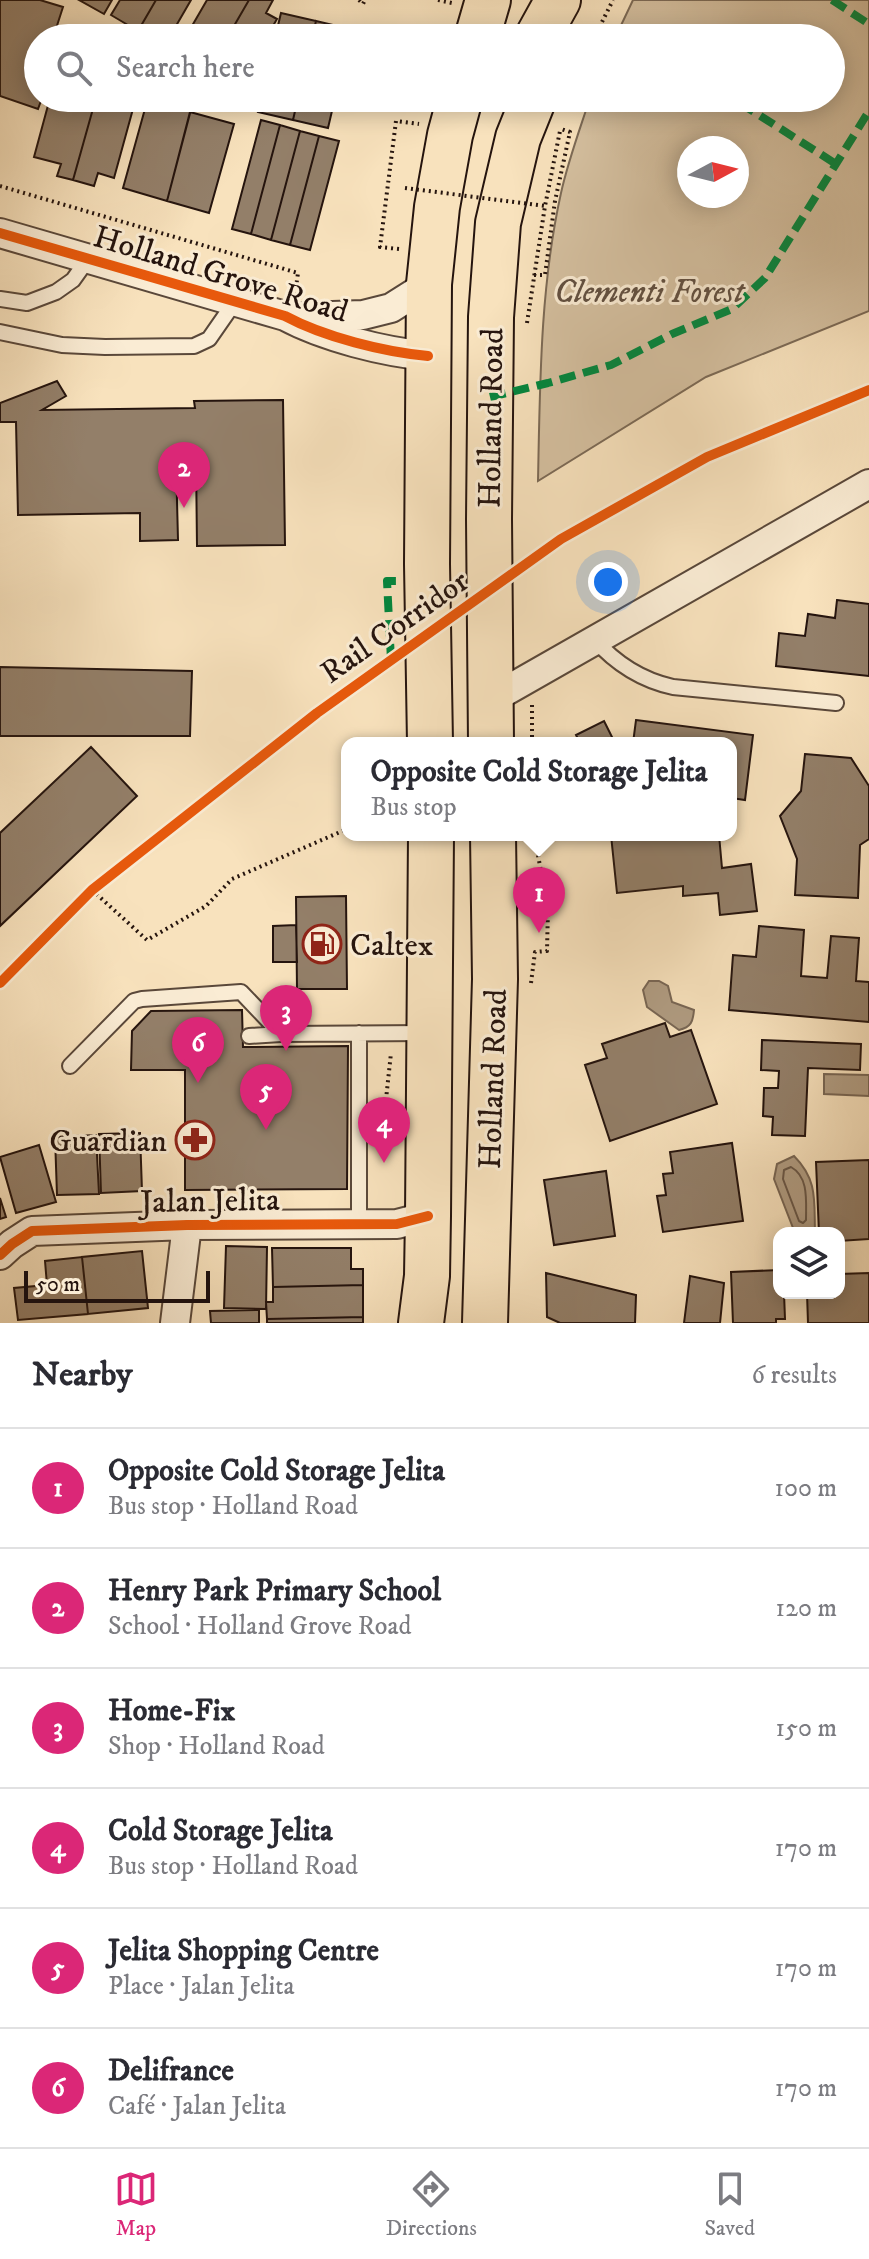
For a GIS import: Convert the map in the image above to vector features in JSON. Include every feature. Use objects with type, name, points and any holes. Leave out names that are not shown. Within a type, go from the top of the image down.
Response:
[{"type":"main road","points":[[545,24],[558,0]]},
{"type":"main road","points":[[569,24],[582,0]]},
{"type":"main road","name":"Holland Road","points":[[430,737],[428,356],[413,272],[437,207],[456,112]]},
{"type":"main road","points":[[428,356],[446,336],[459,313],[486,167],[504,112]]},
{"type":"main road","name":"Holland Road","points":[[491,737],[491,317],[497,237],[518,138],[528,112]]},
{"type":"main road","name":"Holland Road","points":[[421,1323],[427,1276],[428,1216],[412,1034],[430,841]]},
{"type":"main road","name":"Holland Road","points":[[485,1323],[495,979],[493,841]]},
{"type":"main road","points":[[428,1216],[450,1200],[463,1185],[491,1114]]},
{"type":"street","name":"Holland Grove Road","points":[[0,233],[285,316],[309,329],[398,353],[428,356]]},
{"type":"street","name":"Holland Grove Road","points":[[285,316],[363,315],[391,308],[413,272]]},
{"type":"street","points":[[490,700],[869,484]]},
{"type":"street","name":"Jalan Jelita","points":[[0,1255],[32,1231],[187,1225],[397,1224],[428,1216]]},
{"type":"street","points":[[175,1323],[187,1225]]},
{"type":"lane","points":[[0,299],[27,303],[56,292],[73,280],[88,259]]},
{"type":"lane","points":[[0,332],[62,345],[194,346],[209,339],[234,303]]},
{"type":"lane","points":[[594,639],[627,669],[654,683],[836,703]]},
{"type":"lane","points":[[70,1066],[134,1001],[142,999],[241,992],[281,1034]]},
{"type":"lane","points":[[359,1033],[359,1224]]},
{"type":"lane","points":[[249,1036],[412,1034]]},
{"type":"path","points":[[359,0],[363,4],[365,0]]},
{"type":"path","points":[[438,0],[475,14]]},
{"type":"path","points":[[601,24],[613,0]]},
{"type":"path","points":[[413,272],[399,249],[380,247],[396,121],[424,125]]},
{"type":"path","points":[[560,129],[570,132],[555,201],[545,275],[534,275],[545,206],[560,129]]},
{"type":"path","points":[[0,186],[298,273],[295,294],[307,295]]},
{"type":"path","points":[[405,188],[545,206]]},
{"type":"path","points":[[92,890],[147,940],[206,906],[232,879],[341,832]]},
{"type":"path","points":[[81,901],[104,880]]},
{"type":"path","points":[[384,1118],[412,1034]]},
{"type":"green space","name":"Clementi Forest","points":[[633,0],[869,0],[869,311],[706,377],[538,481],[542,336],[549,264],[564,181],[585,112],[845,112],[845,24],[622,24]]},
{"type":"water","points":[[649,981],[659,981],[668,986],[672,1002],[694,1010],[689,1026],[679,1030],[647,1007],[643,990]]},
{"type":"water","points":[[824,1074],[869,1075],[869,1096],[824,1094]]},
{"type":"water","points":[[794,1156],[802,1165],[811,1182],[815,1227],[793,1227],[774,1179],[777,1164]]},
{"type":"building","points":[[0,0],[40,0],[63,7],[58,24],[24,24],[24,104],[0,96]]},
{"type":"building","points":[[79,0],[112,0],[104,14]]},
{"type":"building","points":[[120,0],[156,0],[142,24],[126,24],[111,15]]},
{"type":"building","points":[[156,0],[191,0],[177,24],[142,24]]},
{"type":"building","points":[[207,0],[249,0],[235,24],[193,24]]},
{"type":"building","points":[[249,0],[273,0],[266,13],[277,19],[274,24],[235,24]]},
{"type":"building","points":[[281,13],[316,21],[315,24],[278,24]]},
{"type":"building","points":[[46,112],[92,112],[73,180],[57,176],[61,164],[34,157]]},
{"type":"building","points":[[92,112],[132,112],[114,178],[98,173],[94,186],[73,180]]},
{"type":"building","points":[[144,112],[190,112],[167,201],[123,188]]},
{"type":"building","points":[[190,112],[234,124],[209,213],[167,201]]},
{"type":"building","points":[[258,112],[295,112],[293,120]]},
{"type":"building","points":[[295,112],[332,112],[328,128],[293,120]]},
{"type":"building","points":[[261,120],[280,125],[251,234],[232,229]]},
{"type":"building","points":[[280,125],[300,131],[271,240],[251,234]]},
{"type":"building","points":[[300,131],[319,136],[290,245],[271,240]]},
{"type":"building","points":[[319,136],[339,141],[310,250],[290,245]]},
{"type":"building","points":[[57,381],[66,396],[42,410],[195,408],[194,401],[283,400],[285,545],[197,546],[196,460],[176,461],[178,540],[140,541],[140,513],[18,515],[16,422],[0,422],[0,403]]},
{"type":"building","points":[[837,600],[869,604],[869,676],[776,666],[779,633],[805,636],[808,614],[835,618]]},
{"type":"building","points":[[0,667],[192,671],[190,736],[0,736]]},
{"type":"building","points":[[636,720],[753,735],[745,800],[737,799],[737,737],[634,737]]},
{"type":"building","points":[[604,721],[612,737],[577,737]]},
{"type":"building","points":[[91,747],[137,796],[0,926],[0,833]]},
{"type":"building","points":[[805,754],[851,758],[869,786],[869,839],[860,845],[858,898],[795,895],[797,859],[780,816],[801,791]]},
{"type":"building","points":[[612,841],[720,841],[722,868],[751,864],[757,911],[720,915],[718,893],[683,896],[683,886],[617,893]]},
{"type":"building","name":"Caltex","points":[[346,896],[347,989],[297,989],[296,897]]},
{"type":"building","points":[[296,925],[297,962],[273,962],[273,926]]},
{"type":"building","points":[[759,926],[804,930],[801,976],[827,978],[831,936],[859,938],[856,981],[869,982],[869,1022],[729,1010],[733,955],[756,957]]},
{"type":"building","points":[[242,1010],[243,1047],[348,1046],[347,1189],[185,1190],[185,1070],[131,1070],[132,1031],[151,1011]]},
{"type":"building","points":[[665,1023],[670,1037],[691,1030],[717,1104],[610,1141],[585,1065],[607,1058],[602,1044]]},
{"type":"building","points":[[762,1040],[861,1044],[860,1070],[808,1068],[805,1136],[772,1135],[773,1117],[763,1116],[764,1088],[778,1088],[779,1071],[761,1070]]},
{"type":"building","points":[[140,1133],[142,1191],[101,1193],[99,1134]]},
{"type":"building","points":[[96,1135],[99,1194],[57,1195],[55,1137]]},
{"type":"building","points":[[732,1143],[743,1221],[663,1232],[657,1196],[666,1195],[663,1174],[673,1173],[670,1152]]},
{"type":"building","points":[[39,1145],[56,1202],[16,1213],[0,1157]]},
{"type":"building","points":[[869,1160],[869,1239],[845,1241],[845,1227],[819,1227],[816,1162]]},
{"type":"building","points":[[606,1171],[615,1236],[554,1245],[544,1180]]},
{"type":"building","points":[[0,1198],[6,1217],[0,1219]]},
{"type":"building","points":[[226,1246],[267,1247],[266,1309],[224,1308]]},
{"type":"building","points":[[272,1248],[351,1248],[351,1269],[363,1269],[363,1285],[273,1287]]},
{"type":"building","points":[[142,1251],[148,1308],[88,1314],[82,1257]]},
{"type":"building","points":[[82,1257],[88,1314],[18,1320],[14,1288],[47,1285],[45,1261]]},
{"type":"building","points":[[773,1270],[773,1299],[784,1299],[785,1319],[776,1319],[776,1323],[733,1323],[731,1272]]},
{"type":"building","points":[[546,1273],[636,1295],[635,1323],[560,1323],[547,1317]]},
{"type":"building","points":[[869,1273],[869,1323],[808,1323],[807,1299],[845,1299],[845,1274]]},
{"type":"building","points":[[690,1276],[724,1283],[720,1323],[684,1323]]},
{"type":"building","points":[[363,1285],[363,1317],[267,1319],[266,1302],[273,1302],[273,1287]]},
{"type":"building","points":[[259,1310],[259,1323],[211,1323],[210,1311]]},
{"type":"building","points":[[363,1317],[363,1323],[267,1323],[267,1319]]},
{"type":"marked path","points":[[832,0],[869,24]]},
{"type":"marked path","points":[[490,397],[611,365],[672,334],[732,309],[765,278],[869,111]]},
{"type":"marked path","points":[[754,112],[836,164]]},
{"type":"marked path","points":[[391,660],[387,581],[402,581]]},
{"type":"cycle path","points":[[0,233],[285,316],[318,331],[355,342],[428,356]]},
{"type":"cycle path","name":"Rail Corridor","points":[[0,983],[92,890],[317,713],[561,539],[707,457],[869,390]]},
{"type":"cycle path","points":[[0,1255],[32,1231],[187,1225],[397,1224],[428,1216]]},
{"type":"place","name":"Henry Park Primary School","points":[[184,508]]},
{"type":"place","name":"Opposite Cold Storage Jelita","points":[[539,933]]},
{"type":"place","name":"Caltex","points":[[322,944]]},
{"type":"place","name":"Home-Fix","points":[[286,1051]]},
{"type":"place","name":"Delifrance","points":[[198,1083]]},
{"type":"place","name":"Jelita Shopping Centre","points":[[266,1130]]},
{"type":"place","name":"Guardian","points":[[195,1140]]},
{"type":"place","name":"Cold Storage Jelita","points":[[384,1163]]}]
